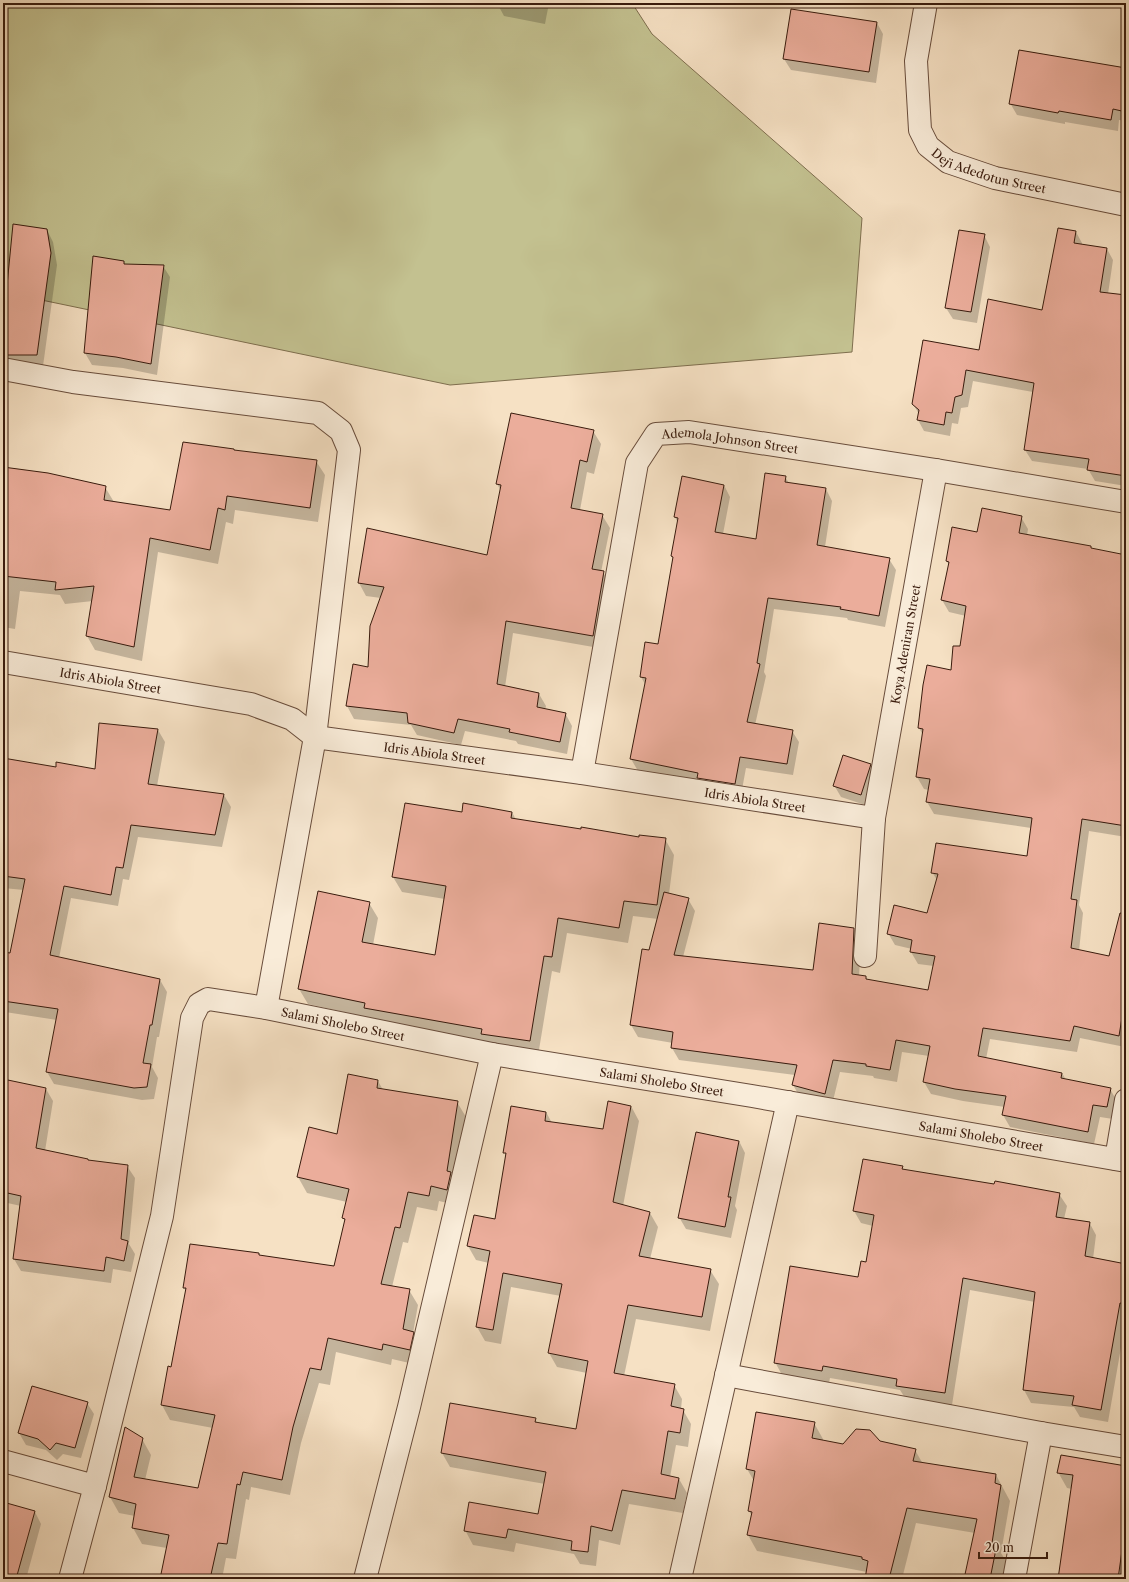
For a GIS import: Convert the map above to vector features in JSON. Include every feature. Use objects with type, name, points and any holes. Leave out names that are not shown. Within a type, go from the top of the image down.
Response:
[{"type":"street","name":"Deji Adedotun Street","points":[[926,3],[916,61],[920,130],[928,146],[948,162],[994,178],[1126,204]]},
{"type":"street","points":[[3,369],[73,382],[318,413],[341,431],[349,450],[315,737],[266,1008]]},
{"type":"street","name":"Ademola Johnson Street","points":[[582,773],[638,463],[656,434],[689,432],[936,470],[1126,502]]},
{"type":"street","name":"Koya Adeniran Street","points":[[865,956],[874,818],[936,470]]},
{"type":"street","name":"Idris Abiola Street","points":[[3,662],[251,704],[292,719],[315,737],[582,773],[874,818]]},
{"type":"street","points":[[315,737],[874,818]]},
{"type":"street","name":"Salami Sholebo Street","points":[[95,1486],[162,1216],[192,1018],[199,1004],[208,999],[266,1008],[492,1054],[788,1102],[1121,1160]]},
{"type":"street","points":[[365,1579],[409,1407],[492,1054]]},
{"type":"street","points":[[1121,1160],[1126,1100]]},
{"type":"street","points":[[680,1579],[788,1102]]},
{"type":"street","points":[[726,1375],[1041,1433],[1126,1446]]},
{"type":"street","points":[[1014,1579],[1041,1433]]},
{"type":"street","points":[[3,1461],[95,1486],[70,1579]]},
{"type":"shaded area","points":[[3,3],[632,3],[652,34],[862,218],[852,352],[450,385],[3,292]]},
{"type":"building","points":[[791,9],[877,22],[869,72],[783,59]]},
{"type":"building","points":[[1019,50],[1126,68],[1126,112],[1113,109],[1111,120],[1059,111],[1058,113],[1009,104]]},
{"type":"building","points":[[13,224],[47,229],[51,253],[37,355],[3,355],[3,327]]},
{"type":"building","points":[[1058,228],[1076,231],[1074,243],[1107,248],[1100,292],[1126,295],[1126,476],[1087,470],[1089,459],[1024,450],[1034,383],[966,370],[962,395],[955,397],[952,413],[946,412],[944,425],[917,420],[919,410],[912,404],[923,340],[979,350],[988,299],[1042,310]]},
{"type":"building","points":[[959,230],[985,234],[971,312],[945,308]]},
{"type":"building","points":[[93,256],[124,261],[124,264],[164,265],[151,364],[116,357],[84,353]]},
{"type":"building","points":[[511,413],[594,430],[587,462],[580,460],[571,508],[603,514],[592,569],[604,571],[593,636],[506,621],[497,684],[539,693],[537,707],[566,713],[560,742],[509,732],[510,729],[458,719],[454,733],[408,723],[407,713],[346,706],[353,664],[368,667],[370,626],[384,587],[358,583],[367,528],[487,555],[501,485],[496,484]]},
{"type":"building","points":[[183,442],[317,460],[310,508],[227,496],[225,510],[218,508],[210,550],[150,538],[134,647],[86,636],[94,586],[55,590],[56,582],[3,576],[3,467],[48,473],[106,486],[104,500],[170,510]]},
{"type":"building","points":[[765,473],[786,476],[785,482],[826,488],[817,545],[890,558],[879,616],[840,609],[841,607],[768,598],[757,663],[760,664],[747,722],[793,730],[787,764],[740,757],[735,784],[697,778],[698,773],[630,759],[646,678],[640,677],[645,642],[658,644],[673,557],[671,556],[678,518],[674,517],[682,476],[724,485],[715,532],[756,539]]},
{"type":"building","points":[[982,508],[1022,516],[1019,533],[1091,546],[1091,548],[1126,555],[1126,826],[1082,819],[1071,899],[1077,900],[1071,948],[1109,956],[1120,913],[1126,914],[1126,993],[1119,1036],[1074,1026],[1070,1041],[983,1028],[978,1056],[1062,1073],[1061,1078],[1111,1088],[1107,1107],[1093,1105],[1088,1132],[1002,1115],[1006,1096],[955,1089],[923,1082],[930,1046],[896,1040],[890,1070],[866,1066],[866,1064],[833,1060],[825,1094],[792,1085],[797,1065],[671,1048],[673,1032],[630,1025],[642,949],[649,950],[664,892],[689,898],[674,955],[813,970],[819,923],[854,928],[852,974],[866,976],[866,979],[928,990],[935,956],[910,952],[912,940],[887,934],[894,905],[927,913],[938,874],[931,873],[936,843],[1027,856],[1032,818],[926,802],[930,779],[916,777],[923,729],[918,728],[927,665],[951,670],[953,646],[960,646],[966,606],[941,600],[949,562],[946,561],[952,527],[977,532]]},
{"type":"building","points":[[99,723],[158,729],[148,784],[224,794],[215,835],[131,825],[123,868],[116,867],[111,895],[64,886],[50,955],[160,979],[152,1025],[150,1025],[143,1063],[151,1064],[147,1087],[134,1088],[46,1072],[58,1009],[3,1001],[3,952],[10,953],[25,879],[3,876],[3,758],[56,767],[56,762],[95,769]]},
{"type":"building","points":[[843,755],[871,764],[861,795],[833,786]]},
{"type":"building","points":[[405,803],[462,812],[463,803],[512,812],[511,818],[581,829],[581,827],[639,837],[639,835],[666,838],[657,905],[624,901],[619,928],[558,918],[552,957],[544,956],[530,1041],[481,1034],[482,1029],[364,1008],[365,1003],[298,989],[318,891],[370,902],[362,942],[435,955],[446,886],[392,877]]},
{"type":"building","points":[[348,1074],[378,1080],[377,1088],[458,1101],[447,1171],[451,1172],[447,1190],[431,1186],[429,1196],[408,1192],[400,1228],[395,1227],[381,1284],[410,1289],[403,1329],[414,1332],[410,1350],[383,1344],[382,1350],[328,1338],[321,1370],[310,1368],[293,1427],[282,1480],[243,1472],[240,1485],[237,1484],[227,1544],[218,1543],[210,1579],[160,1579],[169,1535],[132,1528],[136,1504],[109,1497],[125,1427],[143,1438],[134,1477],[198,1488],[215,1415],[161,1405],[168,1366],[171,1367],[186,1288],[183,1288],[190,1244],[259,1253],[259,1255],[334,1266],[345,1219],[342,1218],[349,1189],[297,1177],[309,1127],[337,1134]]},
{"type":"building","points":[[3,1079],[46,1088],[36,1148],[88,1160],[128,1165],[121,1239],[128,1241],[124,1261],[106,1257],[104,1271],[13,1259],[21,1196],[3,1192]]},
{"type":"building","points":[[608,1101],[631,1106],[613,1202],[650,1212],[639,1256],[711,1269],[702,1317],[628,1305],[614,1373],[675,1384],[671,1406],[684,1409],[680,1433],[668,1431],[661,1474],[679,1478],[675,1499],[622,1490],[612,1531],[591,1526],[588,1552],[571,1550],[572,1541],[508,1529],[506,1538],[464,1531],[469,1502],[538,1514],[546,1472],[441,1453],[450,1403],[536,1418],[535,1422],[576,1429],[588,1361],[548,1353],[562,1284],[503,1273],[493,1330],[476,1327],[490,1251],[467,1246],[474,1215],[495,1219],[506,1153],[503,1153],[511,1106],[546,1112],[545,1121],[603,1129]]},
{"type":"building","points":[[696,1132],[739,1141],[728,1197],[731,1197],[725,1227],[678,1218]]},
{"type":"building","points":[[863,1159],[903,1166],[902,1169],[994,1184],[995,1181],[1060,1193],[1056,1217],[1090,1222],[1085,1256],[1126,1264],[1126,1304],[1120,1303],[1101,1410],[1072,1405],[1074,1396],[1023,1390],[1035,1292],[963,1278],[945,1393],[896,1386],[897,1379],[823,1366],[822,1371],[774,1363],[790,1266],[858,1277],[861,1261],[866,1262],[874,1215],[853,1211]]},
{"type":"building","points":[[32,1386],[88,1402],[75,1448],[56,1443],[50,1450],[38,1439],[18,1433]]},
{"type":"building","points":[[756,1412],[815,1422],[812,1438],[843,1444],[856,1429],[870,1430],[880,1441],[916,1449],[913,1461],[996,1474],[995,1483],[1001,1485],[992,1543],[997,1544],[990,1579],[964,1579],[977,1519],[907,1508],[889,1579],[865,1579],[868,1561],[862,1559],[862,1557],[747,1535],[752,1512],[748,1511],[755,1471],[746,1469]]},
{"type":"building","points":[[1061,1455],[1126,1466],[1126,1536],[1124,1536],[1118,1579],[1058,1579],[1073,1475],[1057,1473]]},
{"type":"building","points":[[3,1502],[35,1511],[16,1579],[3,1579]]}]
